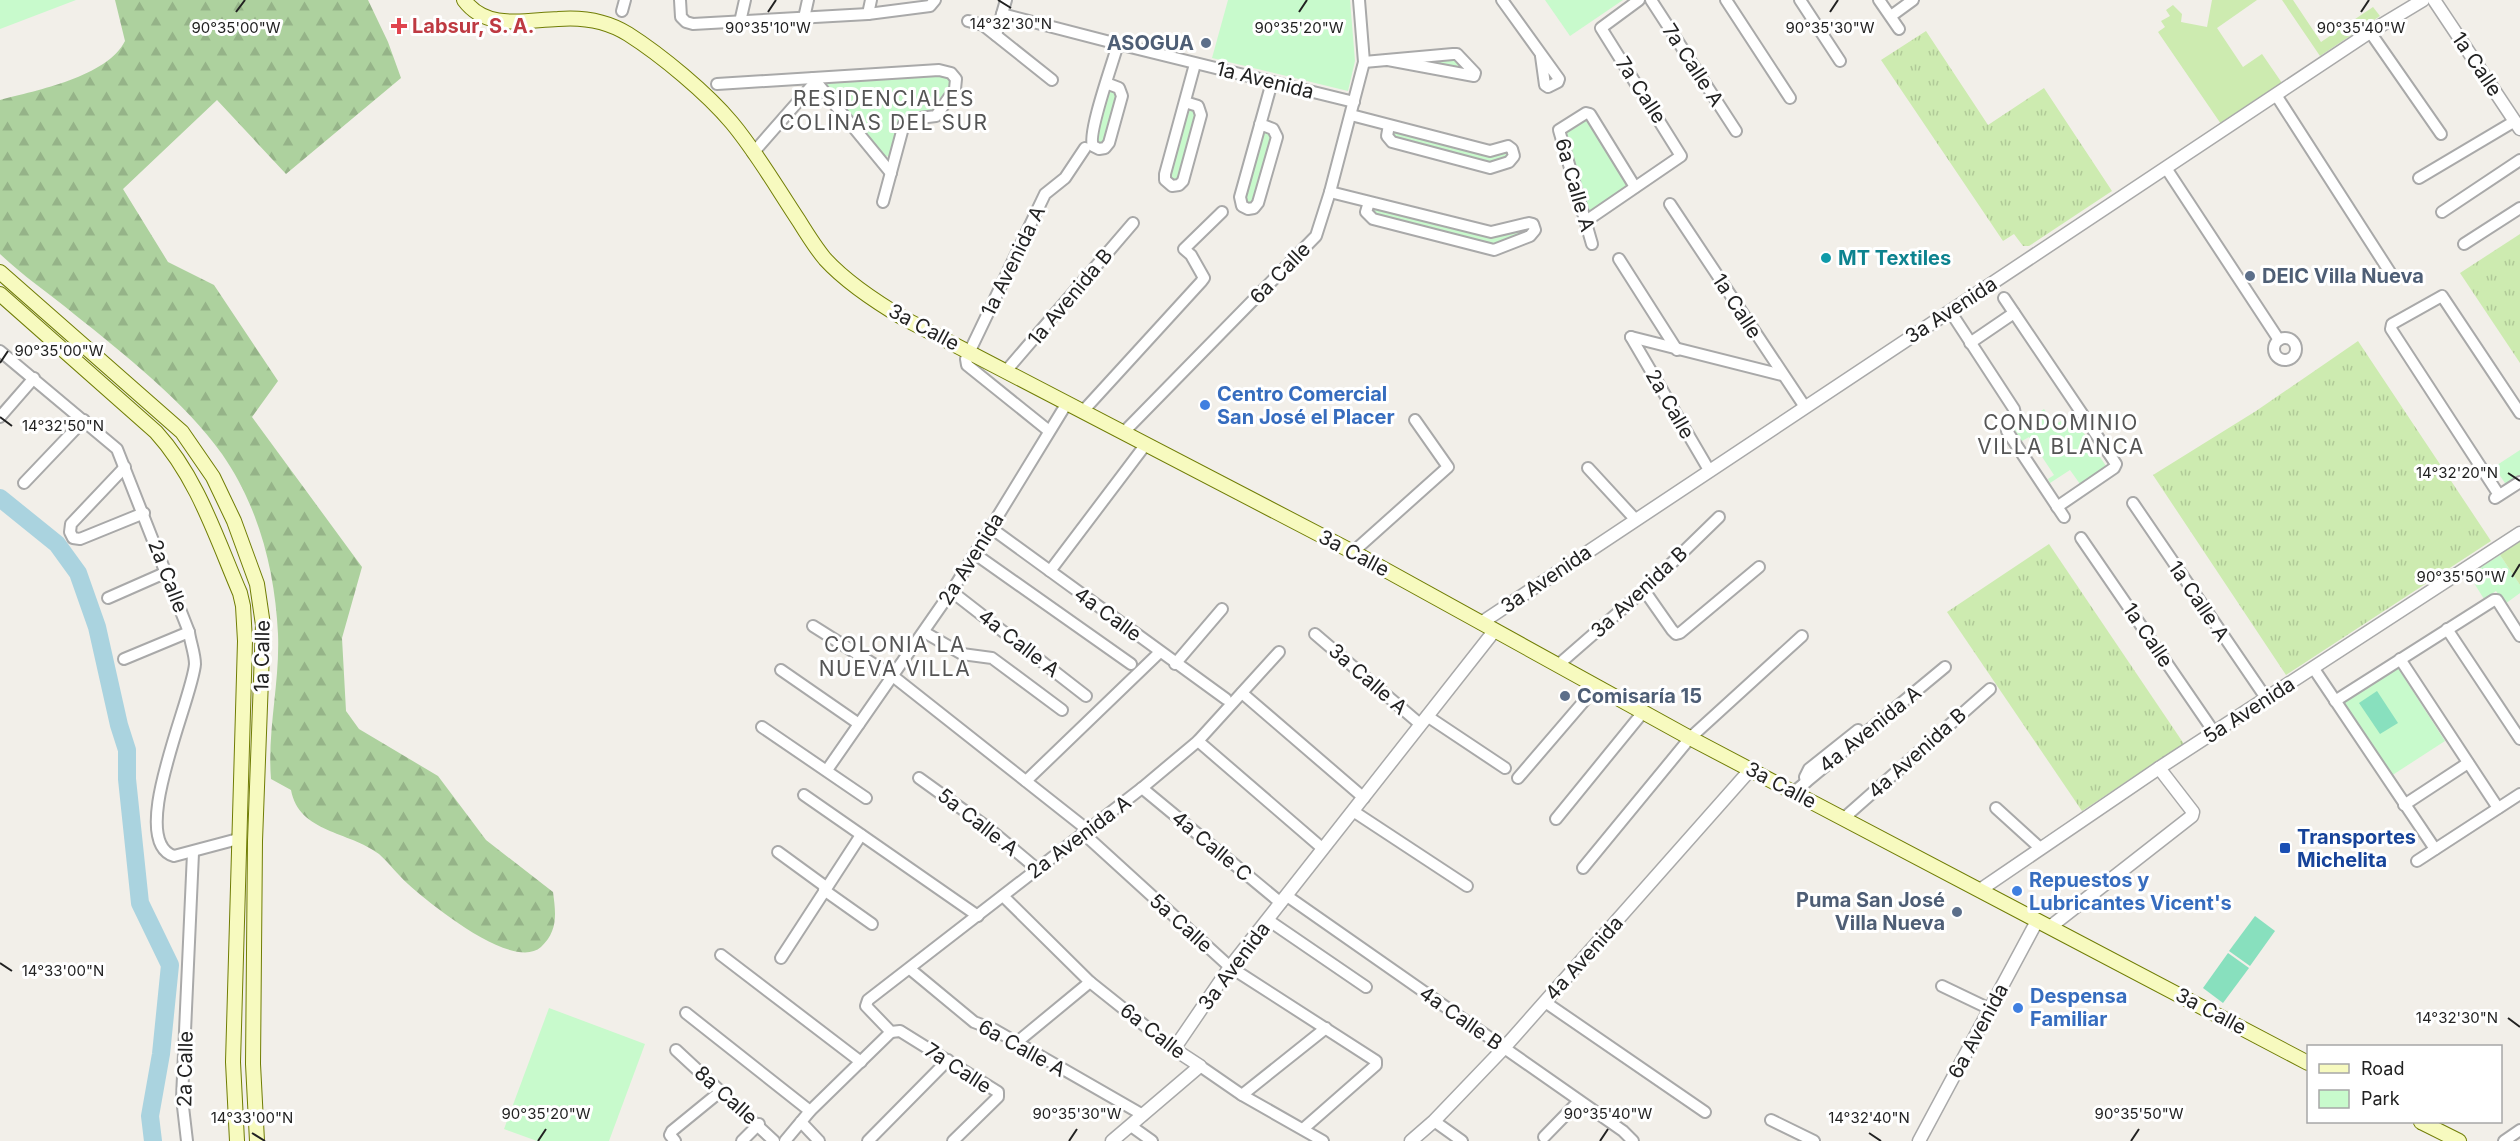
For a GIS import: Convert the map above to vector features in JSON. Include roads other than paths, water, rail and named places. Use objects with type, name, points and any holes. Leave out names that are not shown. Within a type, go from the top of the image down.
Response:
[{"type":"main road","name":"3a Calle","points":[[464,0],[479,14],[494,20],[516,22],[579,19],[603,22],[621,30],[664,61],[731,122],[819,251],[836,270],[890,310],[1353,552],[1690,738],[2307,1062]]},
{"type":"main road","name":"1a Calle","points":[[0,272],[182,432],[195,447],[213,477],[234,521],[257,584],[262,603],[263,647],[255,852],[253,1064],[257,1141]]},
{"type":"main road","name":"1a Calle","points":[[0,294],[156,432],[177,457],[200,498],[243,606],[245,664],[233,1062],[237,1141]]},
{"type":"main road","points":[[2423,1123],[2459,1141]]},
{"type":"street","points":[[680,0],[679,13],[682,19],[693,24],[868,14],[930,6],[935,1]]},
{"type":"street","points":[[740,22],[745,0]]},
{"type":"street","points":[[804,18],[808,0]]},
{"type":"street","points":[[868,14],[871,0]]},
{"type":"street","points":[[996,35],[1006,0]]},
{"type":"street","name":"6a Calle","points":[[1124,432],[1308,246],[1318,231],[1364,62],[1359,0]]},
{"type":"street","points":[[1502,0],[1541,56]]},
{"type":"street","name":"7a Calle","points":[[1635,187],[1679,158],[1681,153],[1601,28],[1639,0]]},
{"type":"street","name":"7a Calle A","points":[[1651,0],[1736,131]]},
{"type":"street","points":[[1726,0],[1790,98]]},
{"type":"street","points":[[1800,0],[1840,61]]},
{"type":"street","points":[[1880,0],[1899,29]]},
{"type":"street","points":[[1890,16],[1913,0]]},
{"type":"street","name":"3a Avenida","points":[[1481,623],[2370,32],[2423,0]]},
{"type":"street","name":"1a Calle","points":[[2434,0],[2517,125]]},
{"type":"street","name":"1a Avenida","points":[[1002,14],[1354,102]]},
{"type":"street","points":[[968,21],[983,25],[1052,80]]},
{"type":"street","points":[[2370,32],[2441,134]]},
{"type":"street","points":[[1106,83],[1119,88],[1122,96],[1109,143],[1105,148],[1098,149],[1093,146],[1090,139],[1106,83],[1118,44]]},
{"type":"street","points":[[1364,62],[1457,54],[1475,73],[1474,76],[1388,60]]},
{"type":"street","points":[[1185,102],[1198,106],[1201,115],[1183,181],[1179,185],[1172,186],[1164,177],[1195,64]]},
{"type":"street","points":[[717,84],[939,70],[954,76],[956,87],[936,116],[912,118],[905,123],[883,202]]},
{"type":"street","points":[[753,153],[814,79]]},
{"type":"street","points":[[814,79],[891,173]]},
{"type":"street","points":[[1260,124],[1273,129],[1276,137],[1258,203],[1254,208],[1248,209],[1242,206],[1240,196],[1260,124],[1272,82]]},
{"type":"street","points":[[2276,95],[2393,277]]},
{"type":"street","name":"6a Calle A","points":[[1592,244],[1559,134],[1561,128],[1586,113],[1590,114],[1635,187]]},
{"type":"street","points":[[1351,115],[1490,151],[1508,147],[1512,149],[1514,156],[1509,162],[1490,168],[1392,142],[1387,136],[1389,125]]},
{"type":"street","points":[[2419,177],[2517,125]]},
{"type":"street","name":"1a Avenida A","points":[[969,352],[1045,194],[1065,178],[1085,148]]},
{"type":"street","points":[[875,154],[891,159],[895,156]]},
{"type":"street","points":[[2442,212],[2520,160]]},
{"type":"street","points":[[2166,168],[2279,340]]},
{"type":"street","points":[[1586,221],[1635,187]]},
{"type":"street","points":[[1330,192],[1491,232],[1529,222],[1533,224],[1535,230],[1530,236],[1494,250],[1373,219],[1366,212],[1369,202]]},
{"type":"street","name":"1a Calle","points":[[1670,204],[1805,408]]},
{"type":"street","points":[[2464,244],[2520,208]]},
{"type":"street","points":[[1084,410],[1204,278],[1184,249],[1222,212]]},
{"type":"street","name":"1a Avenida B","points":[[1006,371],[1133,223]]},
{"type":"street","points":[[1619,259],[1677,350],[1782,375]]},
{"type":"street","points":[[2519,484],[2497,497],[2391,329],[2392,324],[2442,296],[2520,413]]},
{"type":"street","points":[[2004,298],[2116,464],[2114,468],[2057,507]]},
{"type":"street","points":[[1950,311],[2015,411],[2007,425],[2007,431],[2064,517]]},
{"type":"street","points":[[1970,343],[2014,313]]},
{"type":"street","name":"2a Calle","points":[[1677,350],[1631,337],[1709,470]]},
{"type":"street","name":"2a Calle","points":[[0,351],[117,449],[189,632],[195,664],[165,766],[156,823],[159,842],[166,853],[174,856],[193,853],[182,1098],[187,1141]]},
{"type":"street","points":[[969,352],[967,365],[1049,431]]},
{"type":"street","points":[[0,417],[34,378]]},
{"type":"street","name":"2a Avenida","points":[[827,770],[894,677],[951,591],[1066,403]]},
{"type":"street","points":[[24,483],[84,420]]},
{"type":"street","points":[[1353,552],[1448,467],[1415,420]]},
{"type":"street","points":[[1050,572],[1146,444]]},
{"type":"street","points":[[125,467],[71,524],[70,534],[80,539],[144,513]]},
{"type":"street","points":[[1588,468],[1635,519]]},
{"type":"street","name":"1a Calle A","points":[[2133,503],[2266,698]]},
{"type":"street","name":"3a Avenida B","points":[[1558,665],[1644,590],[1719,517]]},
{"type":"street","name":"4a Calle","points":[[991,528],[1226,699]]},
{"type":"street","name":"5a Avenida","points":[[1980,890],[2159,768],[2520,533]]},
{"type":"street","name":"1a Calle","points":[[2081,538],[2214,732]]},
{"type":"street","points":[[975,554],[1131,664]]},
{"type":"street","points":[[1644,590],[1676,634],[1759,567]]},
{"type":"street","points":[[108,598],[167,572]]},
{"type":"street","name":"4a Calle A","points":[[951,591],[1086,696]]},
{"type":"street","points":[[2335,701],[2495,599],[2520,636]]},
{"type":"street","points":[[1176,664],[1222,609]]},
{"type":"street","name":"5a Calle","points":[[813,626],[894,677],[1026,781],[1086,832],[1230,967],[1376,1061],[1376,1065],[1303,1129]]},
{"type":"street","points":[[2447,629],[2520,739]]},
{"type":"street","name":"3a Avenida","points":[[1174,1049],[1230,967],[1495,630]]},
{"type":"street","points":[[124,659],[189,632]]},
{"type":"street","points":[[924,632],[962,654],[992,657],[1062,710]]},
{"type":"street","name":"3a Calle A","points":[[1315,634],[1424,720],[1505,768]]},
{"type":"street","points":[[1583,868],[1690,738],[1802,636]]},
{"type":"street","points":[[1026,781],[1160,652]]},
{"type":"street","name":"2a Avenida A","points":[[866,1006],[868,999],[910,969],[1036,868],[1086,832],[1197,741],[1279,652]]},
{"type":"street","points":[[2400,659],[2498,808]]},
{"type":"street","name":"4a Avenida A","points":[[1794,792],[1944,665]]},
{"type":"street","points":[[2314,669],[2434,849]]},
{"type":"street","points":[[781,670],[860,724]]},
{"type":"street","points":[[1518,778],[1598,686]]},
{"type":"street","name":"4a Avenida B","points":[[1844,818],[1990,689]]},
{"type":"street","points":[[1242,693],[1364,798]]},
{"type":"street","points":[[1556,819],[1644,711]]},
{"type":"street","points":[[762,727],[866,798]]},
{"type":"street","points":[[1197,741],[1322,848]]},
{"type":"street","points":[[2404,805],[2468,763]]},
{"type":"street","name":"6a Avenida","points":[[1919,1141],[1990,1009],[2043,924],[2192,816],[2193,812],[2159,768]]},
{"type":"street","name":"4a Avenida","points":[[1411,1141],[1504,1048],[1751,769]]},
{"type":"street","name":"5a Calle A","points":[[919,778],[987,827],[1036,868]]},
{"type":"street","name":"4a Calle C","points":[[1142,788],[1284,900]]},
{"type":"street","points":[[2417,861],[2520,794]]},
{"type":"street","points":[[804,795],[978,915]]},
{"type":"street","points":[[1996,808],[2040,848]]},
{"type":"street","points":[[1353,811],[1467,886]]},
{"type":"street","points":[[781,958],[861,835]]},
{"type":"street","points":[[193,853],[238,839]]},
{"type":"street","points":[[777,852],[872,924]]},
{"type":"street","name":"6a Calle","points":[[1003,896],[1090,982],[1174,1049],[1242,1095],[1323,1141]]},
{"type":"street","name":"4a Calle B","points":[[1284,900],[1504,1048],[1623,1131],[1633,1141]]},
{"type":"street","points":[[1268,920],[1366,987]]},
{"type":"street","points":[[721,956],[861,1062]]},
{"type":"street","name":"6a Calle A","points":[[910,969],[974,1022],[1016,1043],[1143,1115]]},
{"type":"street","points":[[1016,1043],[1090,982]]},
{"type":"street","points":[[1942,986],[1990,1009]]},
{"type":"street","points":[[1545,1002],[1705,1112]]},
{"type":"street","name":"7a Calle","points":[[866,1006],[891,1032],[900,1031],[994,1088],[998,1097],[953,1141]]},
{"type":"street","points":[[686,1012],[810,1111]]},
{"type":"street","points":[[1242,1095],[1326,1028]]},
{"type":"street","points":[[785,1141],[810,1111],[891,1032]]},
{"type":"street","name":"8a Calle","points":[[676,1050],[759,1124],[774,1141]]},
{"type":"street","points":[[868,1141],[948,1060]]},
{"type":"street","points":[[1112,1141],[1200,1066]]},
{"type":"street","points":[[675,1141],[670,1135],[672,1131],[721,1091]]},
{"type":"street","points":[[1544,1137],[1579,1101]]},
{"type":"street","points":[[1434,1120],[1462,1141]]},
{"type":"street","points":[[1771,1120],[1814,1141]]},
{"type":"street","points":[[801,1122],[819,1141]]},
{"type":"street","points":[[742,1141],[759,1124]]},
{"type":"street","points":[[1131,1126],[1152,1141]]},
{"type":"street","points":[[2504,1141],[2520,1130]]},
{"type":"waterway","points":[[0,498],[57,544],[78,573],[97,627],[119,725],[127,750],[127,779],[140,903],[170,965],[161,1054],[150,1116],[153,1141]]},
{"type":"place","name":"Labsur, S. A.","points":[[399,26]]},
{"type":"place","name":"ASOGUA","points":[[1206,43]]},
{"type":"place","name":"MT Textiles","points":[[1826,258]]},
{"type":"place","name":"DEIC Villa Nueva","points":[[2250,276]]},
{"type":"place","name":"Centro Comercial San José el Placer","points":[[1205,405]]},
{"type":"place","name":"Comisaría 15","points":[[1565,696]]},
{"type":"place","name":"Transportes Michelita","points":[[2285,848]]},
{"type":"place","name":"Repuestos y Lubricantes Vicent's","points":[[2017,891]]},
{"type":"place","name":"Puma San José Villa Nueva","points":[[1957,912]]},
{"type":"place","name":"Despensa Familiar","points":[[2018,1008]]},
{"type":"district","name":"RESIDENCIALES COLINAS DEL SUR","points":[[884,111]]},
{"type":"district","name":"CONDOMINIO VILLA BLANCA","points":[[2061,435]]},
{"type":"district","name":"COLONIA LA NUEVA VILLA","points":[[895,657]]}]
